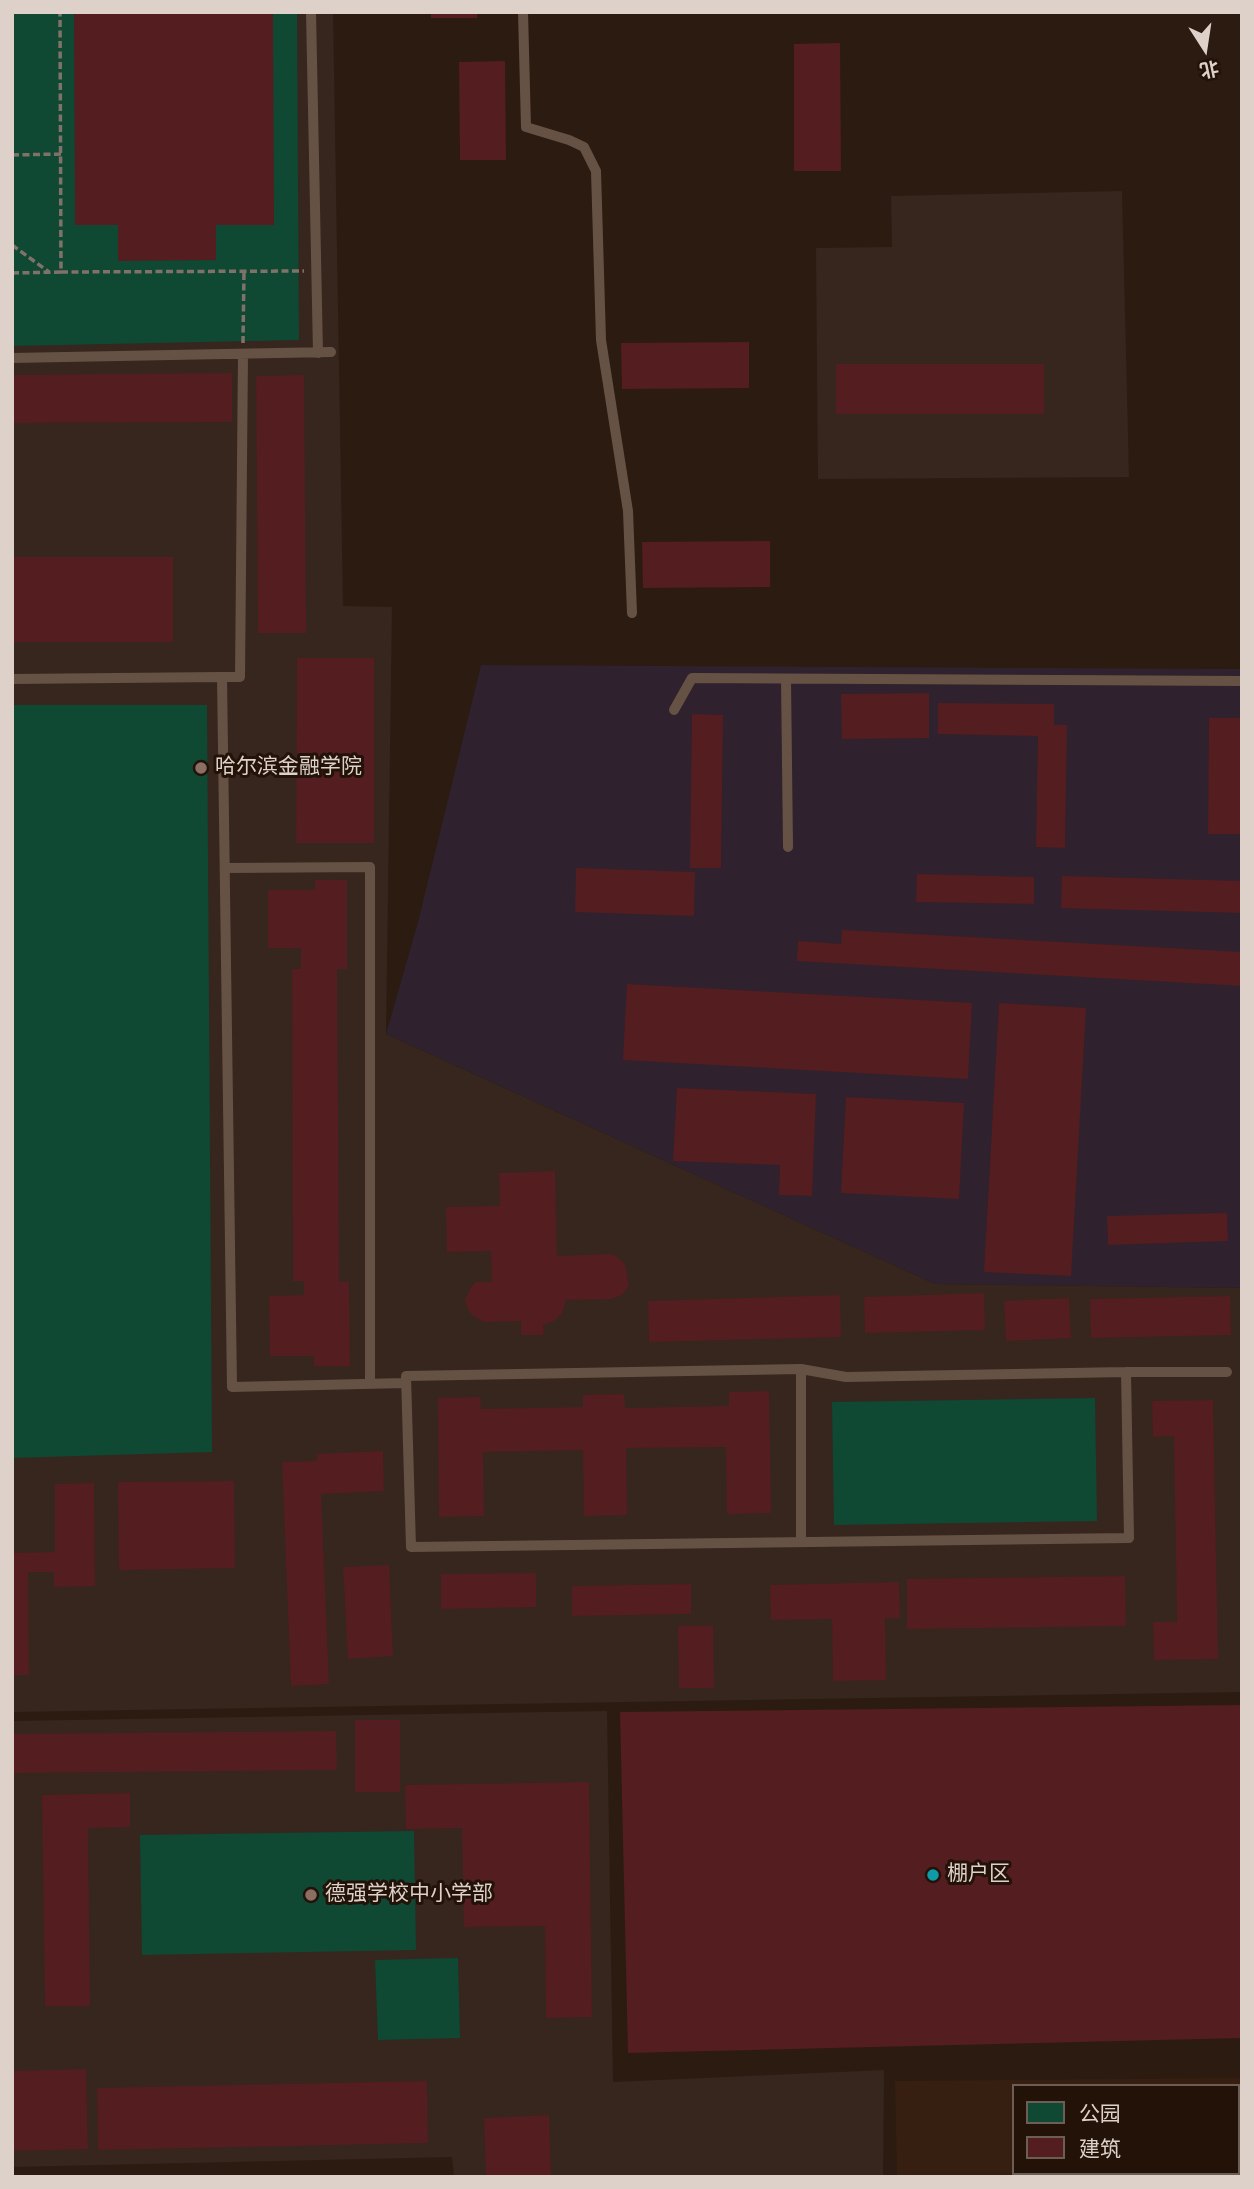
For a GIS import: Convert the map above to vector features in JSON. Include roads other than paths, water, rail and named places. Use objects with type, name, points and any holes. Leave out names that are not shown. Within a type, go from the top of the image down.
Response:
[{"type":"lane","points":[[311,12],[318,353]]},
{"type":"lane","points":[[523,12],[526,127],[584,147],[596,171],[601,340],[628,512],[632,613]]},
{"type":"lane","points":[[12,358],[331,352]]},
{"type":"lane","points":[[12,679],[240,677],[243,354]]},
{"type":"lane","points":[[222,677],[232,1387],[406,1383]]},
{"type":"lane","points":[[674,710],[692,678],[1242,681]]},
{"type":"lane","points":[[786,679],[788,847]]},
{"type":"lane","points":[[225,868],[370,867],[370,1384]]},
{"type":"lane","points":[[800,1369],[802,1542]]},
{"type":"lane","points":[[1126,1371],[1129,1538],[411,1548],[406,1376],[800,1369],[846,1377],[1126,1371],[1227,1372]]},
{"type":"place","name":"哈尔滨金融学院","points":[[201,768]]},
{"type":"place","name":"棚户区","points":[[933,1875]]},
{"type":"place","name":"德强学校中小学部","points":[[311,1895]]}]
